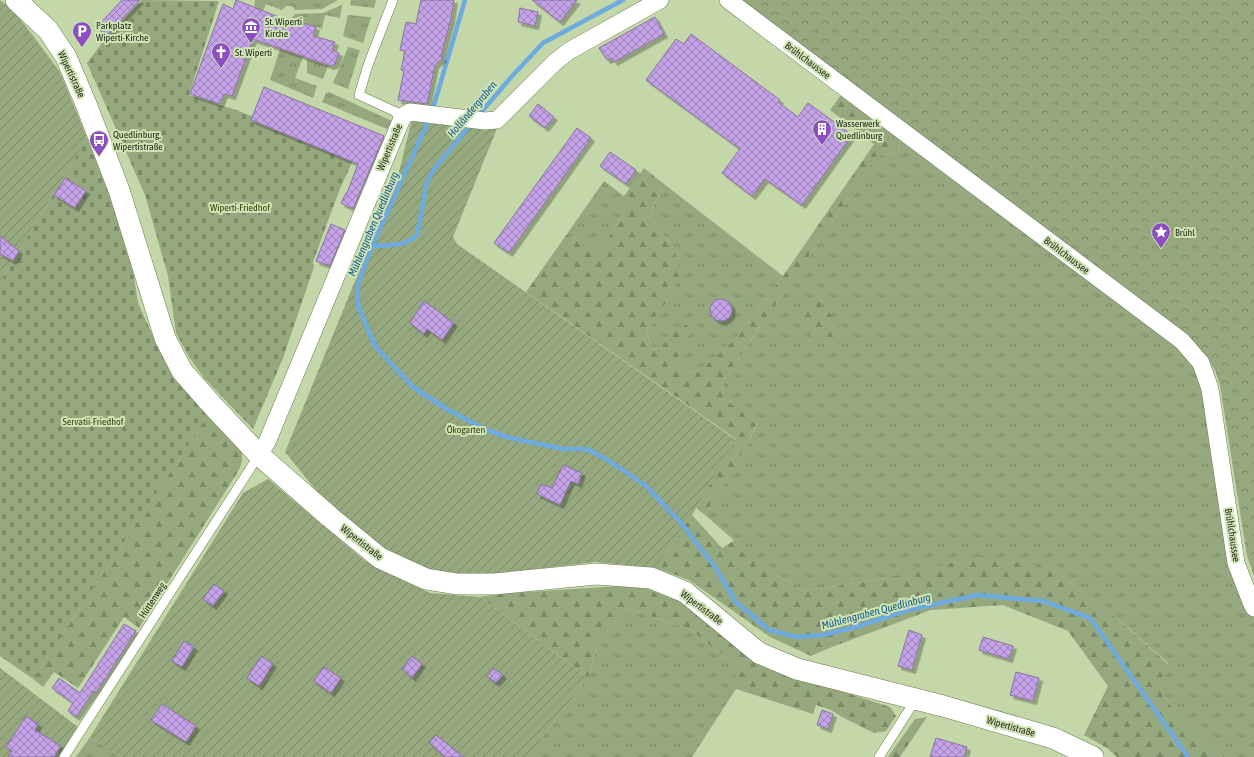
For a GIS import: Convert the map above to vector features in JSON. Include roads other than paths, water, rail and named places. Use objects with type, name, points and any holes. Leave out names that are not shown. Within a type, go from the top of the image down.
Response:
[{"type":"street","name":"Wipertistraße","points":[[16,0],[48,30],[66,57],[119,190],[165,338],[182,372],[259,455],[380,558],[426,579],[457,584],[494,584],[596,574],[651,578],[685,592],[758,654],[797,669],[1053,738],[1092,757]]},
{"type":"street","name":"Wipertistraße","points":[[259,455],[267,442],[403,116],[408,113],[424,113],[485,121],[497,120],[555,62],[569,51],[660,0]]},
{"type":"street","name":"Brühlchaussee","points":[[728,0],[1182,341],[1201,363],[1210,389],[1236,563],[1254,608]]},
{"type":"lane","points":[[393,0],[368,65],[359,95],[396,112],[400,122]]},
{"type":"lane","name":"Hüttenweg","points":[[64,757],[259,455]]},
{"type":"lane","points":[[879,757],[916,700]]},
{"type":"waterway","name":"Mühlengraben Quedlinburg","points":[[465,0],[431,115],[372,246],[357,287],[358,306],[375,346],[413,387],[445,408],[484,429],[510,438],[564,449],[587,449],[606,459],[645,485],[682,524],[715,567],[736,602],[769,630],[796,637],[823,635],[856,627],[908,610],[978,595],[1043,601],[1090,618],[1188,757]]},
{"type":"waterway","name":"Holländergraben","points":[[478,116],[543,43],[623,0]]},
{"type":"waterway","name":"Holländergraben","points":[[372,246],[407,242],[417,235],[427,182],[434,169],[472,123]]},
{"type":"place","name":"St. Wiperti Kirche","points":[[251,44]]},
{"type":"place","name":"Parkplatz Wiperti-Kirche","points":[[82,48]]},
{"type":"place","name":"St. Wiperti","points":[[221,69]]},
{"type":"place","name":"Wasserwerk Quedlinburg","points":[[822,146]]},
{"type":"place","name":"Quedlinburg, Wipertistraße","points":[[99,157]]},
{"type":"place","name":"Brühl","points":[[1161,249]]},
{"type":"park label","name":"Wiperti-Friedhof","points":[[240,207]]},
{"type":"park label","name":"Servatii-Friedhof","points":[[93,421]]},
{"type":"park label","name":"Ökogarten","points":[[466,429]]}]
